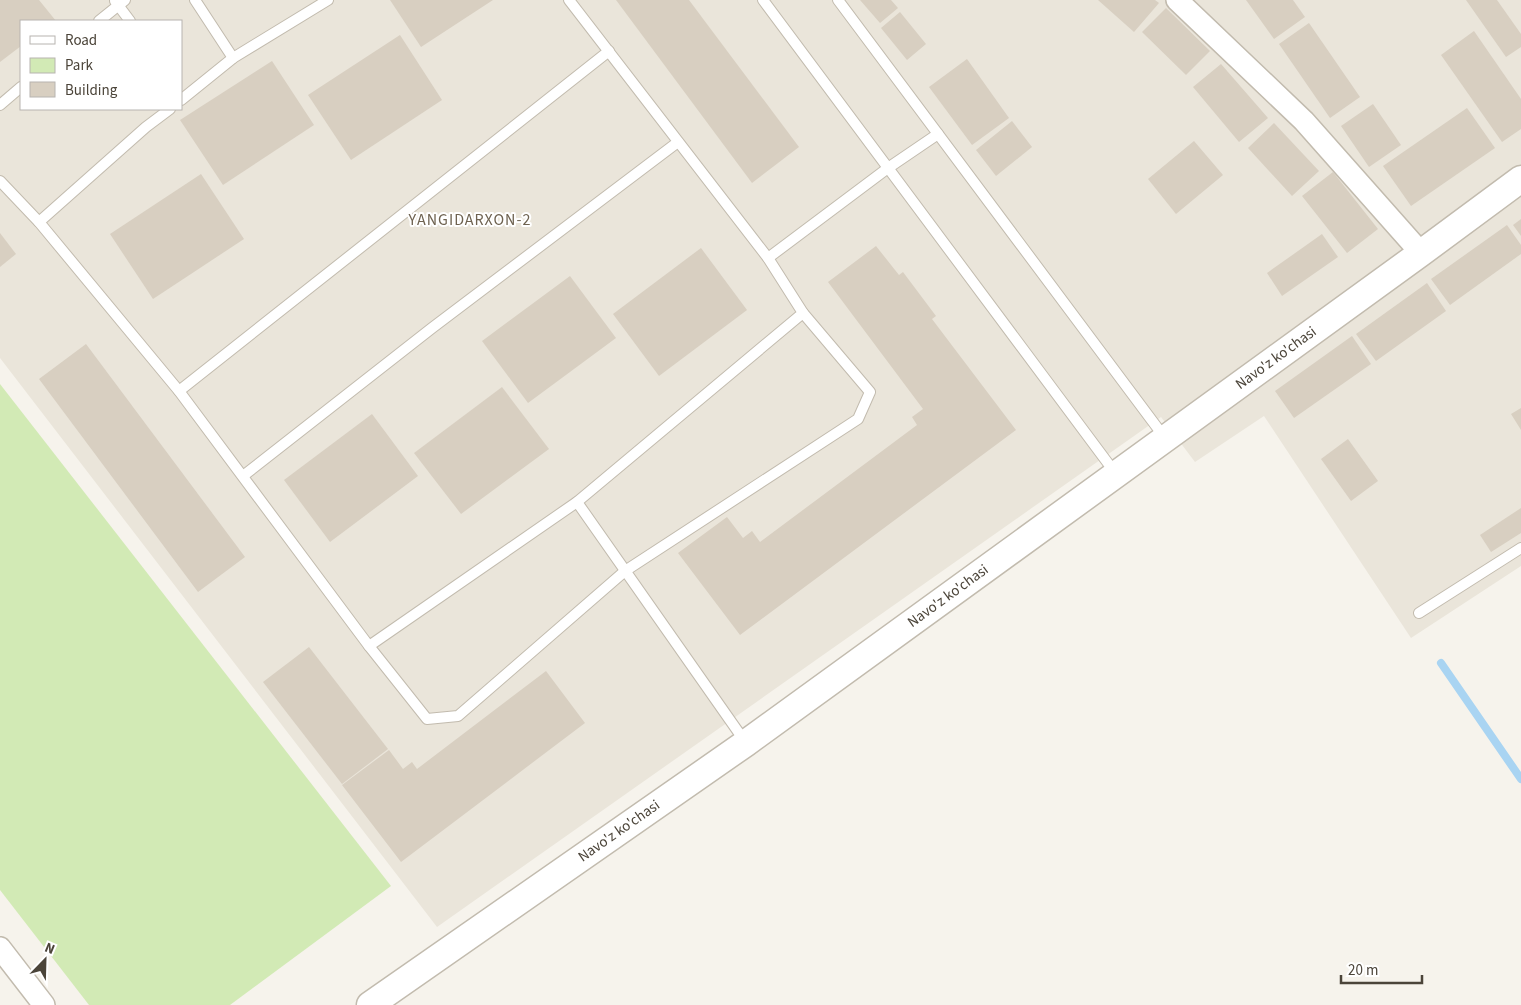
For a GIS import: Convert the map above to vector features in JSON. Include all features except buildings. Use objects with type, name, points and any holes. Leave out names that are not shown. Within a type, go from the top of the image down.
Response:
[{"type":"street","points":[[1177,0],[1304,121],[1420,254]]},
{"type":"street","name":"Navo'z ko'chasi","points":[[370,1005],[746,743],[1521,179]]},
{"type":"street","points":[[0,948],[44,1005]]},
{"type":"lane","points":[[196,0],[233,58]]},
{"type":"lane","points":[[182,98],[233,58],[328,0]]},
{"type":"lane","points":[[0,181],[40,222],[179,391],[369,646],[427,718],[458,716],[625,571],[858,419],[870,392],[803,313],[768,258],[569,0]]},
{"type":"lane","points":[[763,0],[1116,474]]},
{"type":"lane","points":[[838,0],[1165,439]]},
{"type":"lane","points":[[100,20],[119,2],[129,20]]},
{"type":"lane","points":[[179,391],[608,52]]},
{"type":"lane","points":[[0,105],[20,88]]},
{"type":"lane","points":[[40,222],[146,127],[169,110]]},
{"type":"lane","points":[[768,258],[888,168],[938,134]]},
{"type":"lane","points":[[243,476],[432,328],[678,142]]},
{"type":"lane","points":[[369,646],[577,502],[803,313]]},
{"type":"lane","points":[[577,502],[746,743]]},
{"type":"lane","points":[[1419,613],[1521,548]]},
{"type":"shaded area","name":"YANGIDARXON-2","points":[[0,0],[1521,0],[1521,566],[1411,638],[1264,416],[1195,462],[1161,417],[437,927],[0,358]]},
{"type":"green space","points":[[0,384],[391,886],[230,1005],[89,1005],[0,890]]},
{"type":"waterway","points":[[1441,663],[1521,779]]},
{"type":"district","name":"YANGIDARXON-2","points":[[470,220]]}]
